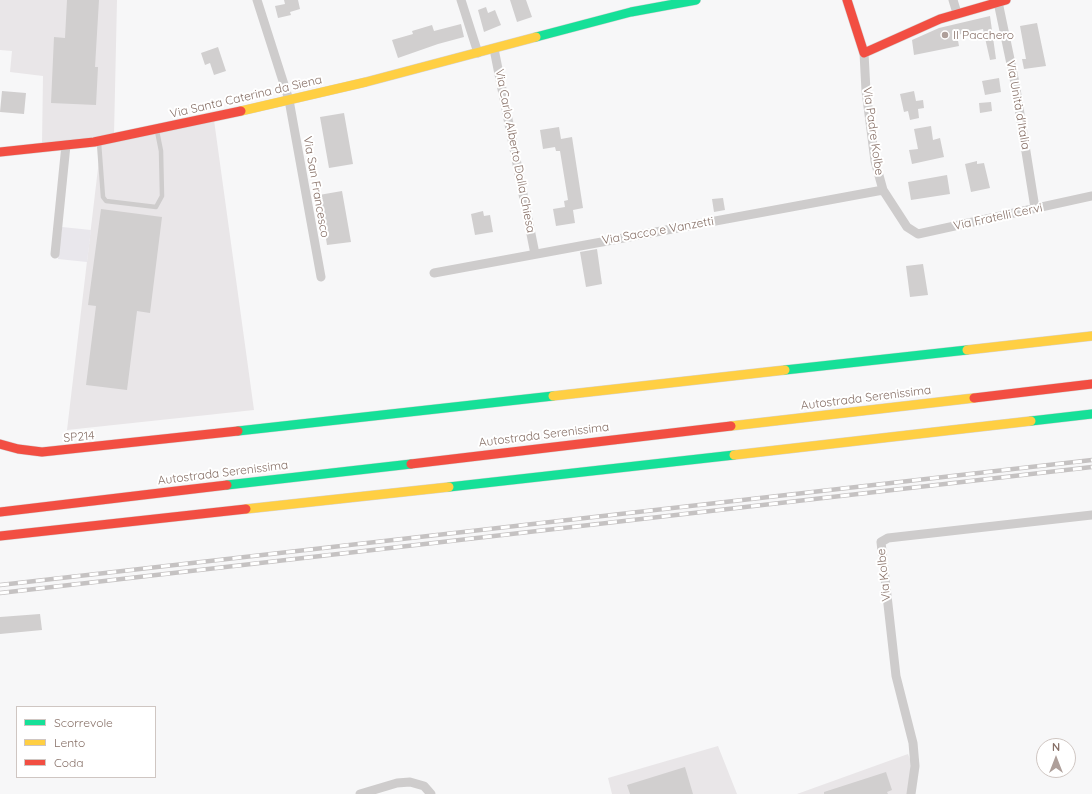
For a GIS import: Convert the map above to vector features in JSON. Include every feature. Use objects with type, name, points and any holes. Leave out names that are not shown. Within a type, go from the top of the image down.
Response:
[{"type":"main road","points":[[494,49],[631,12],[696,0]]},
{"type":"main road","points":[[847,0],[864,53],[940,19],[1002,1]]},
{"type":"main road","name":"Via Santa Caterina da Siena","points":[[0,152],[99,141],[156,130],[366,82],[494,49]]},
{"type":"main road","name":"SP214","points":[[0,444],[18,449],[42,452],[161,441],[1092,336]]},
{"type":"main road","name":"Autostrada Serenissima","points":[[0,512],[1092,384]]},
{"type":"main road","points":[[0,536],[552,476],[1092,414]]},
{"type":"street","name":"Via San Francesco","points":[[257,0],[289,100],[321,278]]},
{"type":"street","points":[[461,0],[478,53]]},
{"type":"street","points":[[953,0],[957,13]]},
{"type":"street","name":"Via Unità d'Italia","points":[[1002,1],[1035,208]]},
{"type":"street","name":"Via Carlo Alberto Dalla Chiesa","points":[[494,49],[535,254]]},
{"type":"street","name":"Via Padre Kolbe","points":[[864,53],[866,91],[874,153],[883,190],[907,227]]},
{"type":"street","points":[[55,254],[66,145]]},
{"type":"street","name":"Via Sacco e Vanzetti","points":[[434,273],[883,190]]},
{"type":"street","name":"Via Fratelli Cervi","points":[[907,227],[918,234],[1092,196]]},
{"type":"street","name":"Via Kolbe","points":[[911,794],[915,766],[913,743],[896,676],[881,542],[888,538],[1092,515]]},
{"type":"street","points":[[360,794],[397,783],[410,782],[424,786],[431,794]]},
{"type":"lane","points":[[99,141],[102,198],[106,201],[156,207],[162,196],[161,150],[156,130]]},
{"type":"shaded area","points":[[0,0],[117,0],[114,135],[42,143],[43,76],[10,72],[12,51],[0,50]]},
{"type":"shaded area","points":[[214,120],[254,410],[67,430],[101,143]]},
{"type":"shaded area","points":[[62,227],[91,230],[87,262],[58,259]]},
{"type":"shaded area","points":[[718,746],[737,794],[612,794],[608,778]]},
{"type":"shaded area","points":[[908,754],[911,762],[909,794],[797,794]]},
{"type":"building","points":[[67,0],[99,0],[95,67],[98,67],[96,105],[51,103],[54,37],[65,38]]},
{"type":"building","points":[[284,0],[298,0],[300,9],[290,12],[291,15],[278,18],[275,6],[285,4]]},
{"type":"building","points":[[510,0],[526,0],[532,17],[517,22]]},
{"type":"building","points":[[486,7],[488,13],[495,10],[501,25],[484,32],[478,10]]},
{"type":"building","points":[[990,16],[996,59],[990,60],[983,29],[957,35],[959,46],[914,55],[912,40],[939,28]]},
{"type":"building","points":[[1037,23],[1046,66],[1024,69],[1022,59],[1026,59],[1020,26]]},
{"type":"building","points":[[461,24],[464,37],[438,44],[398,58],[392,40],[413,34],[412,31],[432,25],[434,31]]},
{"type":"building","points":[[218,47],[226,71],[214,75],[210,63],[205,65],[201,53]]},
{"type":"building","points":[[999,78],[1001,92],[985,95],[982,81]]},
{"type":"building","points":[[2,91],[26,93],[24,114],[0,112]]},
{"type":"building","points":[[914,91],[916,101],[923,100],[924,108],[918,109],[919,118],[910,120],[908,111],[904,112],[900,94]]},
{"type":"building","points":[[991,102],[992,111],[980,113],[979,103]]},
{"type":"building","points":[[344,113],[353,164],[329,168],[320,117]]},
{"type":"building","points":[[931,126],[933,140],[940,138],[944,157],[912,164],[909,150],[918,149],[914,129]]},
{"type":"building","points":[[559,127],[561,139],[572,137],[583,208],[573,210],[575,223],[556,226],[553,209],[565,207],[564,201],[568,200],[560,151],[556,151],[555,147],[543,149],[540,130]]},
{"type":"building","points":[[977,161],[977,164],[984,163],[990,188],[971,192],[965,164]]},
{"type":"building","points":[[947,175],[950,194],[911,200],[908,182]]},
{"type":"building","points":[[342,191],[351,242],[327,245],[319,195]]},
{"type":"building","points":[[723,198],[725,210],[714,212],[712,199]]},
{"type":"building","points":[[101,209],[162,217],[150,313],[137,311],[127,390],[86,385],[96,306],[88,305]]},
{"type":"building","points":[[483,211],[484,216],[490,215],[493,232],[475,235],[471,214]]},
{"type":"building","points":[[597,249],[602,284],[586,287],[580,252]]},
{"type":"building","points":[[923,264],[928,295],[910,297],[906,266]]},
{"type":"building","points":[[40,614],[42,630],[0,634],[0,617]]},
{"type":"building","points":[[685,767],[693,794],[630,794],[627,785]]},
{"type":"building","points":[[886,772],[892,790],[887,792],[888,794],[824,794],[824,792]]},
{"type":"railway","points":[[0,585],[1092,460]]},
{"type":"railway","points":[[0,593],[1092,467]]},
{"type":"traffic: fast","points":[[536,37],[631,12],[696,0]]},
{"type":"traffic: fast","points":[[785,370],[967,350]]},
{"type":"traffic: fast","points":[[238,431],[553,396]]},
{"type":"traffic: fast","points":[[1031,421],[1092,414]]},
{"type":"traffic: fast","points":[[449,487],[734,455]]},
{"type":"traffic: fast","points":[[227,485],[411,464]]},
{"type":"traffic: slow","points":[[241,111],[366,82],[536,37]]},
{"type":"traffic: slow","points":[[967,350],[1092,336]]},
{"type":"traffic: slow","points":[[553,396],[785,370]]},
{"type":"traffic: slow","points":[[731,426],[974,398]]},
{"type":"traffic: slow","points":[[734,455],[1031,421]]},
{"type":"traffic: slow","points":[[246,509],[449,487]]},
{"type":"traffic: jam","points":[[847,0],[864,53],[940,19],[1006,0]]},
{"type":"traffic: jam","points":[[0,152],[94,142],[241,111]]},
{"type":"traffic: jam","points":[[974,398],[1092,384]]},
{"type":"traffic: jam","points":[[411,464],[731,426]]},
{"type":"traffic: jam","points":[[0,444],[18,449],[42,452],[238,431]]},
{"type":"traffic: jam","points":[[0,512],[227,485]]},
{"type":"traffic: jam","points":[[0,536],[246,509]]},
{"type":"place","name":"Il Pacchero","points":[[945,35]]}]
